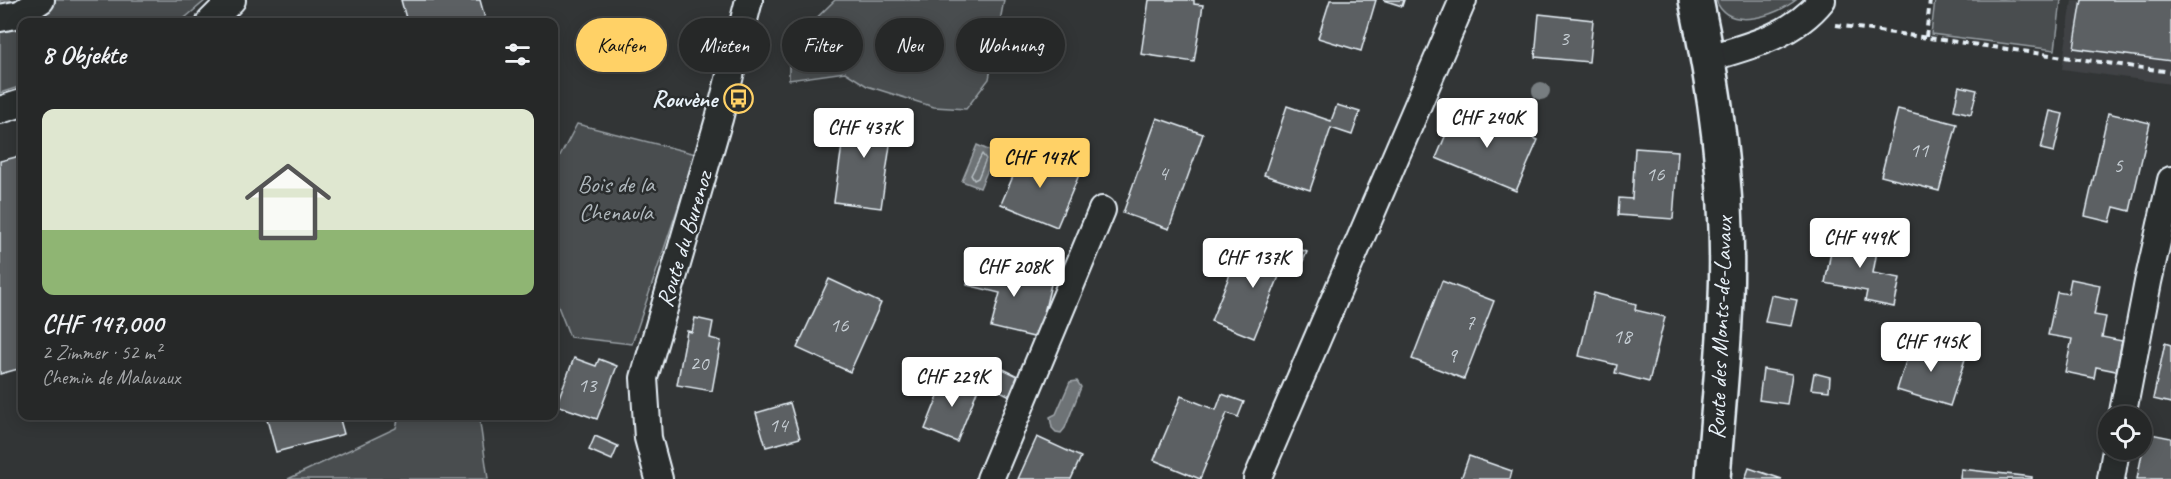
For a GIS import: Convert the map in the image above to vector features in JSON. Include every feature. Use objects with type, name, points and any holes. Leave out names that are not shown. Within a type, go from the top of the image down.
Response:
[{"type":"street","points":[[0,18],[20,14],[41,0]]},
{"type":"street","points":[[214,18],[232,0]]},
{"type":"street","name":"Route du Burenoz","points":[[659,479],[648,438],[644,378],[720,119],[749,0]]},
{"type":"street","points":[[1257,479],[1463,0]]},
{"type":"street","name":"Route des Monts-de-Lavaux","points":[[1696,0],[1709,58],[1720,143],[1726,262],[1726,297],[1713,479]]},
{"type":"street","points":[[1709,58],[1764,42],[1809,16],[1822,0]]},
{"type":"street","points":[[0,110],[18,104]]},
{"type":"street","points":[[2124,406],[2148,282],[2171,180]]},
{"type":"street","points":[[990,479],[1102,210]]},
{"type":"street","points":[[2111,479],[2114,460]]},
{"type":"path","points":[[1926,37],[1930,0]]},
{"type":"path","points":[[1842,27],[2171,72]]},
{"type":"shaded area","points":[[2072,0],[2171,0],[2171,84],[2062,69]]},
{"type":"green space","points":[[0,0],[206,0],[185,18],[18,18],[18,87],[0,93]]},
{"type":"green space","points":[[835,0],[1004,0],[1001,18],[956,18],[956,72],[990,72],[989,79],[966,109],[934,107],[867,86],[845,72],[863,72],[863,18],[817,18]]},
{"type":"green space","points":[[1716,0],[1796,0],[1766,15],[1742,18],[1731,16],[1722,10]]},
{"type":"green space","points":[[1935,0],[2061,0],[2055,50],[1931,34]]},
{"type":"green space","points":[[789,72],[845,72],[789,80]]},
{"type":"green space","name":"Bois de la Chenaula","points":[[577,124],[696,154],[632,344],[570,337],[558,306],[558,160]]},
{"type":"green space","points":[[398,420],[480,420],[488,479],[288,479],[396,428]]},
{"type":"water","points":[[977,145],[995,153],[980,188],[962,181]]},
{"type":"water","points":[[1077,381],[1081,387],[1065,428],[1061,433],[1056,432],[1052,428],[1050,417],[1056,414],[1070,382]]},
{"type":"building","points":[[401,0],[480,0],[485,18],[406,18]]},
{"type":"building","points":[[1149,0],[1194,0],[1194,4],[1203,5],[1194,62],[1141,54]]},
{"type":"building","points":[[1330,0],[1376,0],[1361,51],[1318,38]]},
{"type":"building","points":[[1383,0],[1404,0],[1402,6]]},
{"type":"building","points":[[2082,0],[2171,0],[2171,61],[2074,48]]},
{"type":"building","points":[[1539,14],[1593,20],[1589,62],[1535,57]]},
{"type":"building","points":[[1959,86],[1977,90],[1971,114],[1954,110]]},
{"type":"building","points":[[1337,105],[1360,112],[1352,135],[1331,128],[1310,190],[1264,175],[1287,106],[1331,121]]},
{"type":"building","points":[[1458,106],[1538,140],[1516,191],[1436,158]]},
{"type":"building","points":[[1898,109],[1957,124],[1939,191],[1881,176]]},
{"type":"building","points":[[847,110],[894,117],[881,208],[834,202]]},
{"type":"building","points":[[2050,111],[2063,114],[2054,152],[2041,149]]},
{"type":"building","points":[[2108,113],[2150,123],[2130,211],[2114,207],[2110,222],[2085,216]]},
{"type":"building","points":[[1157,118],[1203,134],[1169,229],[1123,213]]},
{"type":"building","points":[[1635,148],[1678,151],[1673,219],[1618,215],[1619,198],[1632,199]]},
{"type":"building","points":[[1024,151],[1079,175],[1057,227],[1001,204]]},
{"type":"building","points":[[18,156],[18,369],[0,374],[0,161]]},
{"type":"building","points":[[1835,231],[1879,240],[1873,273],[1900,278],[1894,307],[1865,301],[1867,291],[1825,283]]},
{"type":"building","points":[[1283,243],[1307,252],[1297,275],[1282,269],[1254,338],[1211,321],[1239,252],[1274,265]]},
{"type":"building","points":[[973,261],[1052,280],[1038,338],[991,327],[1000,293],[967,285]]},
{"type":"building","points":[[829,279],[881,303],[850,372],[797,348]]},
{"type":"building","points":[[2071,279],[2100,285],[2094,315],[2106,317],[2102,337],[2122,341],[2116,371],[2096,367],[2094,378],[2065,372],[2072,339],[2048,335],[2057,292],[2068,294]]},
{"type":"building","points":[[1442,281],[1494,301],[1464,379],[1412,359]]},
{"type":"building","points":[[1594,293],[1636,304],[1635,310],[1665,317],[1649,382],[1615,373],[1617,365],[1579,356]]},
{"type":"building","points":[[1771,295],[1797,300],[1791,326],[1765,322]]},
{"type":"building","points":[[695,318],[713,322],[710,338],[721,341],[712,391],[677,385],[687,331],[692,332]]},
{"type":"building","points":[[1913,339],[1966,356],[1950,406],[1897,390]]},
{"type":"building","points":[[2165,343],[2171,345],[2171,403],[2153,399]]},
{"type":"building","points":[[574,358],[596,366],[599,359],[617,366],[597,419],[558,406],[558,400]]},
{"type":"building","points":[[1001,368],[1022,378],[1012,397],[992,387]]},
{"type":"building","points":[[1763,369],[1792,374],[1787,404],[1759,400]]},
{"type":"building","points":[[1814,373],[1830,377],[1829,391],[1811,389]]},
{"type":"building","points":[[947,374],[979,386],[957,442],[925,429]]},
{"type":"building","points":[[1222,394],[1244,402],[1238,417],[1227,413],[1200,479],[1154,460],[1181,396],[1216,410]]},
{"type":"building","points":[[790,403],[800,438],[766,447],[756,413]]},
{"type":"building","points":[[267,420],[340,420],[344,434],[276,452]]},
{"type":"building","points":[[2152,434],[2171,438],[2171,479],[2137,479],[2141,460],[2152,460]]},
{"type":"building","points":[[595,436],[618,446],[612,460],[589,450]]},
{"type":"building","points":[[1037,437],[1081,457],[1071,479],[1018,479]]},
{"type":"building","points":[[1469,456],[1512,471],[1510,479],[1461,479]]},
{"type":"building","points":[[1749,468],[1782,479],[1745,479]]},
{"type":"building","points":[[1961,469],[2032,477],[2032,479],[1960,479]]},
{"type":"place","name":"Rouvène","points":[[738,99]]}]
